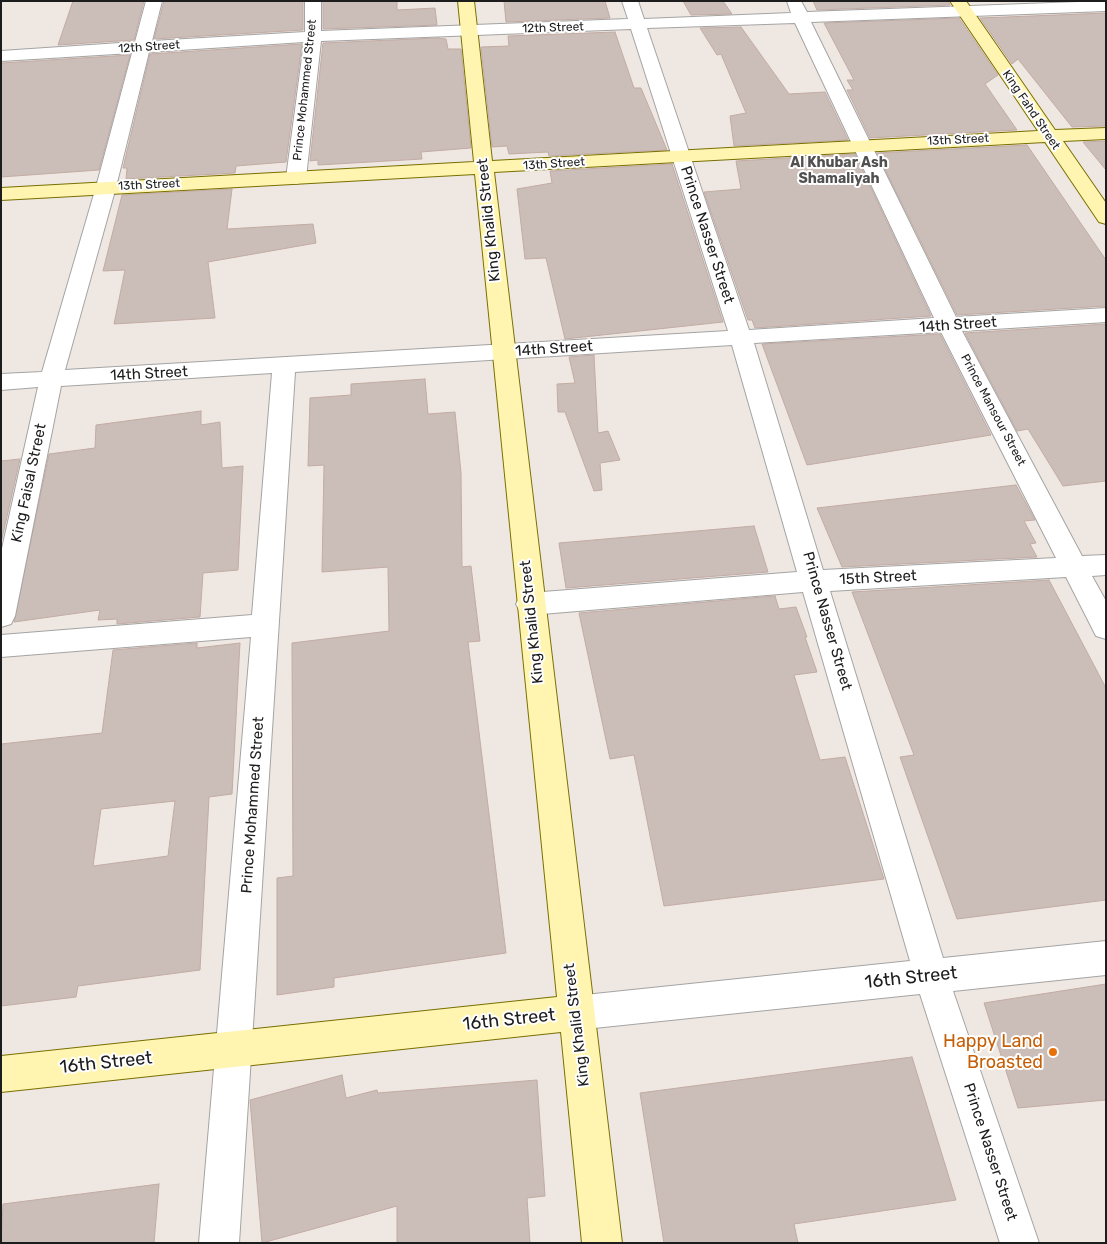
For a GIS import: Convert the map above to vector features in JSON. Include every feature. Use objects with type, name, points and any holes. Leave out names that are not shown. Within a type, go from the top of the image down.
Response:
[{"type":"street","points":[[106,187],[154,1]]},
{"type":"street","name":"Prince Mohammed Street","points":[[296,178],[313,36],[314,1]]},
{"type":"street","name":"King Khalid Street","points":[[466,1],[502,352],[602,1243]]},
{"type":"street","name":"Prince Nasser Street","points":[[630,1],[741,338],[816,581],[931,976],[1020,1243]]},
{"type":"street","name":"12th Street","points":[[1,56],[313,36],[637,24],[797,9],[1106,6]]},
{"type":"street","name":"King Fahd Street","points":[[962,7],[1048,136],[1106,218]]},
{"type":"street","name":"Prince Mansour Street","points":[[797,9],[949,326],[1106,628]]},
{"type":"street","name":"13th Street","points":[[1,194],[106,187],[484,169],[863,145],[1106,133]]},
{"type":"street","name":"King Faisal Street","points":[[1,616],[51,380],[106,187]]},
{"type":"street","name":"14th Street","points":[[1,382],[284,367],[1106,315]]},
{"type":"street","name":"Prince Mohammed Street","points":[[219,1243],[235,1049],[284,367]]},
{"type":"street","name":"15th Street","points":[[530,604],[816,581],[1106,565]]},
{"type":"street","points":[[1,646],[266,625]]},
{"type":"street","name":"16th Street","points":[[1,1074],[575,1012],[1106,958]]},
{"type":"building","points":[[73,1],[144,1],[134,40],[58,45]]},
{"type":"building","points":[[164,1],[303,1],[303,30],[154,39]]},
{"type":"building","points":[[323,1],[397,1],[397,10],[435,8],[437,25],[323,29]]},
{"type":"building","points":[[504,1],[605,1],[610,18],[506,22]]},
{"type":"building","points":[[683,1],[723,1],[732,14],[691,15]]},
{"type":"building","points":[[813,1],[948,1],[950,5],[817,10]]},
{"type":"building","points":[[1106,13],[1106,126],[1072,127],[1018,59],[1012,64],[980,18]]},
{"type":"building","points":[[959,18],[998,75],[985,84],[1017,130],[870,138],[847,90],[853,90],[847,80],[854,80],[824,23]]},
{"type":"building","points":[[741,27],[789,94],[825,92],[848,140],[734,146],[730,116],[746,113],[721,54],[717,55],[700,28]]},
{"type":"building","points":[[615,32],[634,88],[641,88],[667,150],[549,156],[548,152],[509,154],[507,146],[492,147],[481,47],[509,46],[508,36]]},
{"type":"building","points":[[446,39],[448,49],[461,49],[471,148],[421,152],[422,159],[318,165],[318,160],[310,161],[323,43]]},
{"type":"building","points":[[302,44],[286,162],[236,166],[235,173],[126,179],[127,168],[123,168],[150,54]]},
{"type":"building","points":[[130,55],[99,170],[1,177],[1,63]]},
{"type":"building","points":[[1106,141],[1106,170],[1083,142]]},
{"type":"building","points":[[1027,145],[1106,260],[1106,306],[957,315],[877,153]]},
{"type":"building","points":[[855,154],[931,316],[755,328],[752,320],[748,320],[704,192],[741,189],[736,161]]},
{"type":"building","points":[[672,164],[723,322],[565,339],[546,258],[525,259],[517,189],[552,183],[550,171]]},
{"type":"building","points":[[232,189],[227,229],[313,224],[316,243],[208,262],[215,318],[114,324],[125,270],[103,271],[122,195]]},
{"type":"building","points":[[1106,324],[1106,481],[1063,486],[1028,429],[1017,431],[965,333]]},
{"type":"building","points":[[940,334],[991,435],[807,465],[762,344]]},
{"type":"building","points":[[594,355],[598,433],[608,431],[620,460],[600,463],[602,490],[594,491],[565,412],[558,412],[557,384],[575,383],[569,357]]},
{"type":"building","points":[[425,379],[428,414],[455,412],[461,473],[462,567],[471,566],[480,641],[468,642],[506,953],[334,978],[334,987],[277,995],[277,878],[293,876],[292,643],[389,631],[388,567],[322,572],[324,465],[308,466],[310,398],[351,395],[351,384]]},
{"type":"building","points":[[201,411],[201,425],[220,422],[222,468],[243,466],[238,570],[203,573],[200,617],[117,624],[117,619],[98,620],[100,610],[14,622],[49,454],[95,448],[96,425]]},
{"type":"building","points":[[20,459],[1,543],[1,461]]},
{"type":"building","points":[[1016,485],[1035,520],[1024,521],[1036,543],[1030,544],[1037,557],[842,567],[817,508]]},
{"type":"building","points":[[754,526],[768,572],[566,588],[559,543]]},
{"type":"building","points":[[1049,580],[1106,688],[1106,900],[957,919],[900,757],[914,755],[852,592]]},
{"type":"building","points":[[775,596],[779,609],[796,607],[817,672],[794,675],[820,760],[845,757],[884,879],[664,906],[634,755],[610,759],[579,613]]},
{"type":"building","points":[[197,643],[197,648],[240,643],[232,794],[209,797],[200,970],[78,986],[76,997],[1,1006],[1,744],[102,733],[113,650]],"holes":[[[175,801],[168,856],[93,866],[101,809]]]},
{"type":"building","name":"Happy Land Broasted","points":[[1106,984],[1106,1100],[1018,1108],[984,1003]]},
{"type":"building","points":[[912,1057],[956,1200],[794,1224],[798,1243],[664,1243],[640,1093]]},
{"type":"building","points":[[342,1075],[346,1098],[377,1090],[378,1093],[537,1080],[545,1196],[527,1198],[530,1243],[397,1243],[397,1206],[262,1243],[250,1100]]},
{"type":"building","points":[[159,1184],[154,1243],[1,1243],[3,1204]]},
{"type":"place","name":"Happy Land Broasted","points":[[1053,1052]]},
{"type":"district","name":"Al Khubar Ash Shamaliyah","points":[[839,172]]}]
